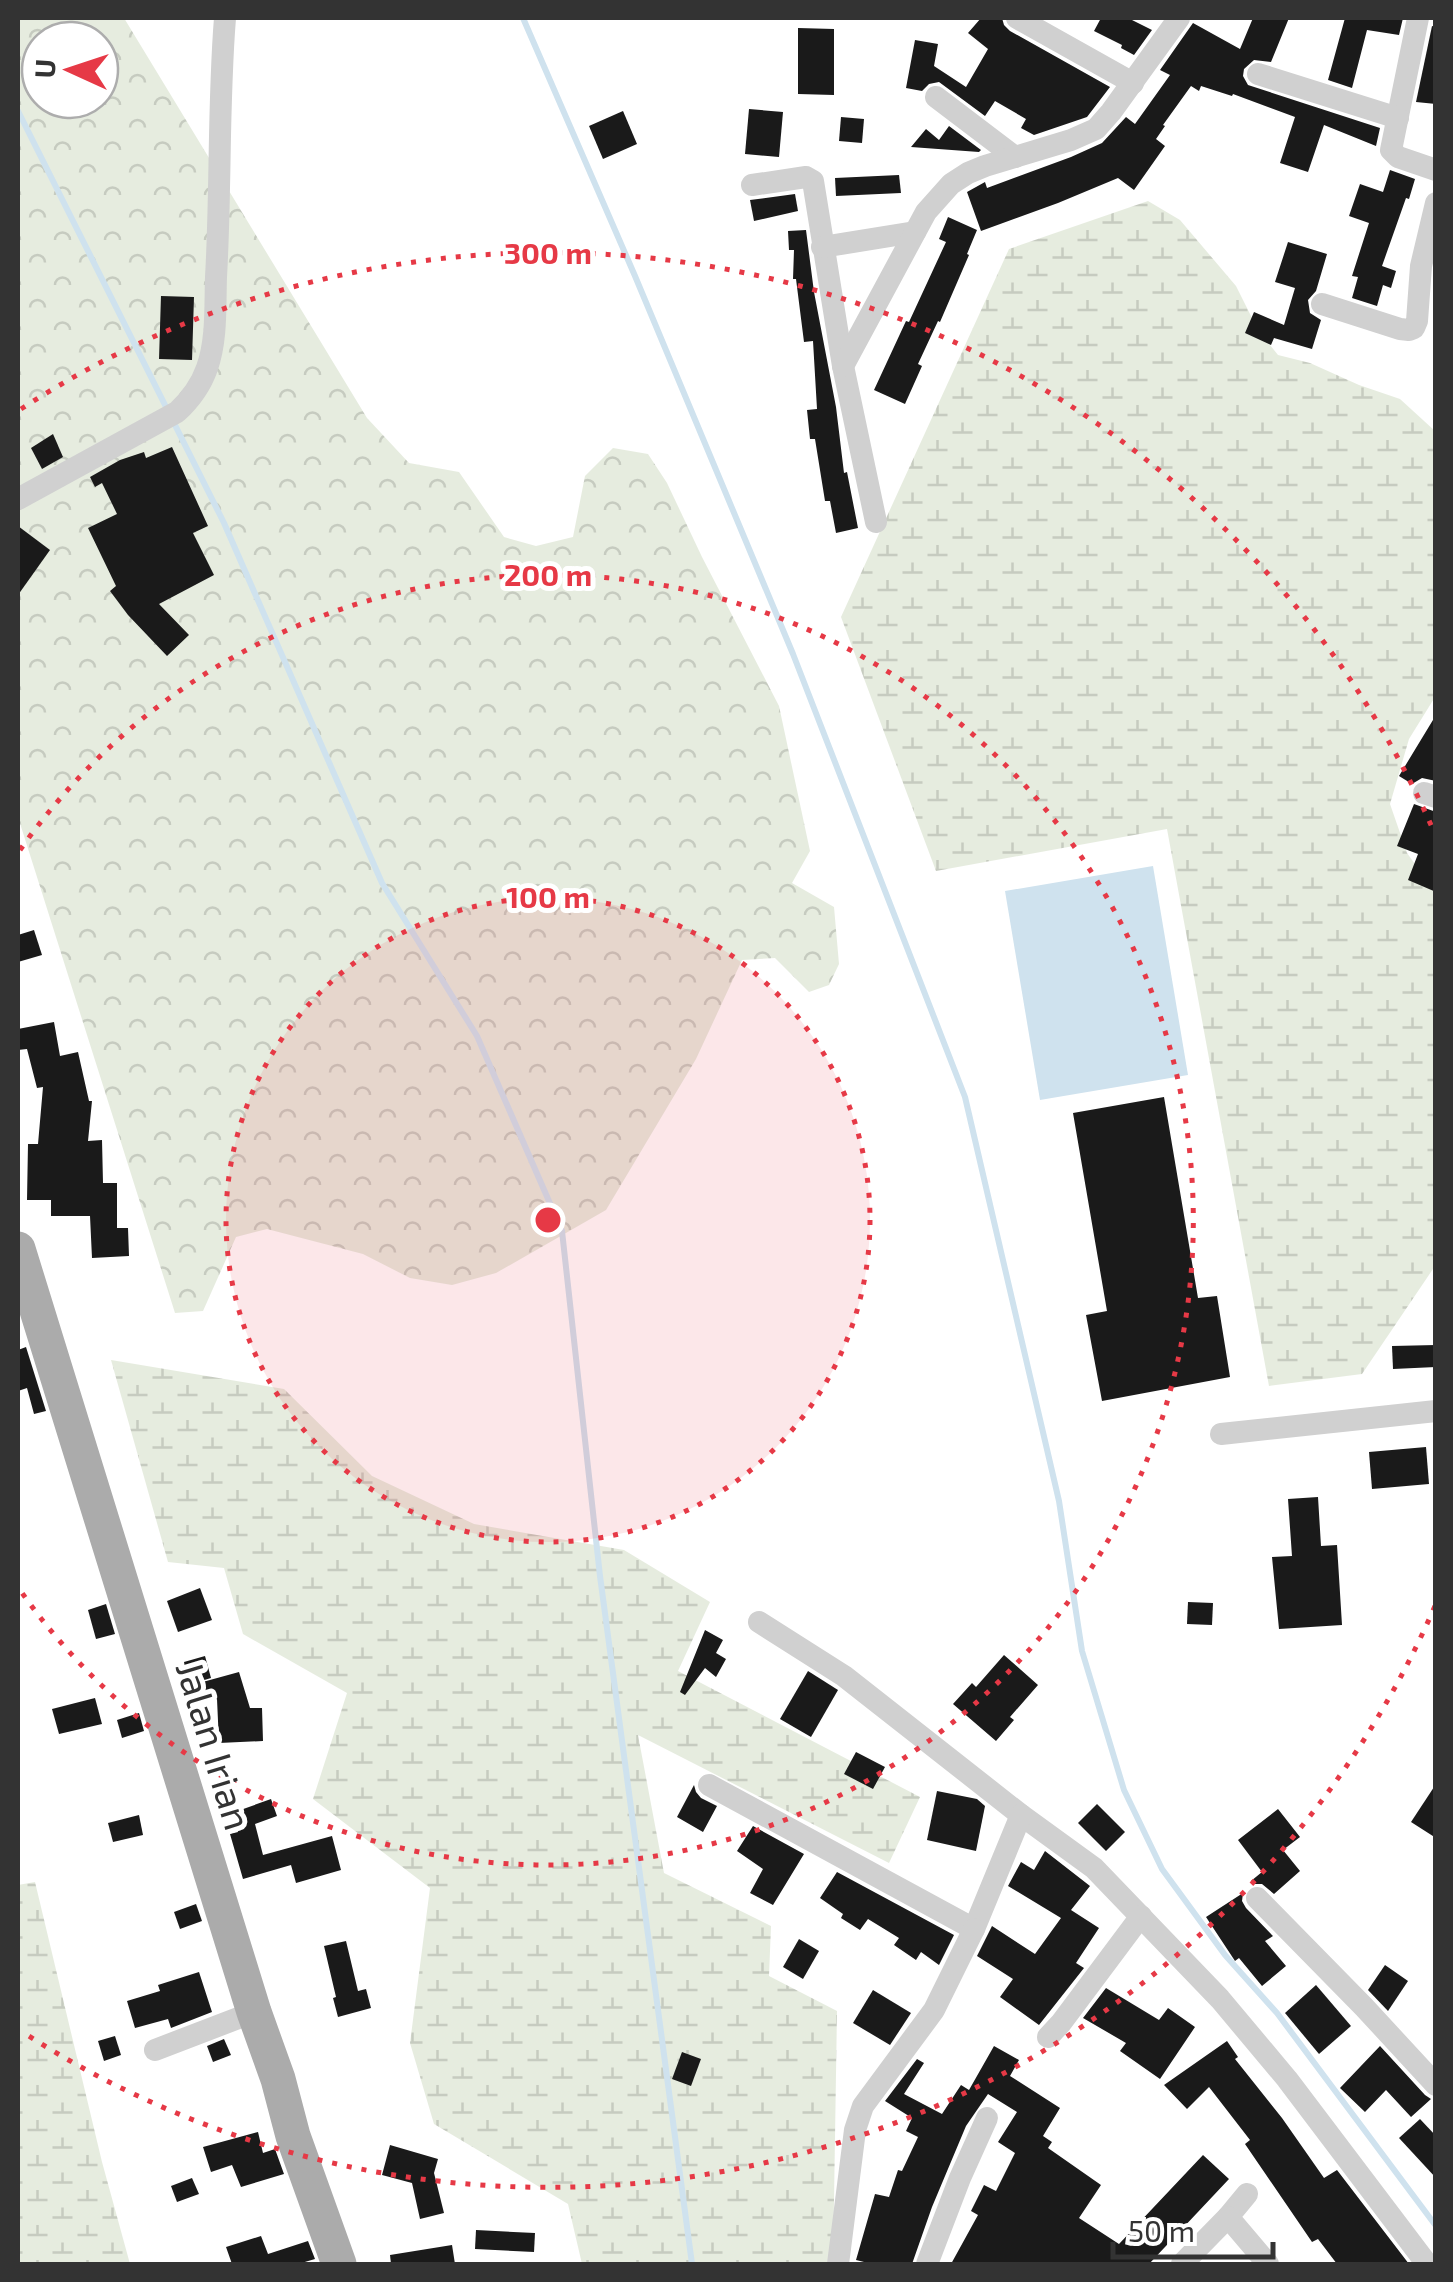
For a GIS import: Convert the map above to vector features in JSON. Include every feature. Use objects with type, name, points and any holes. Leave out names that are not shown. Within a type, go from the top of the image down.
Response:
[{"type":"main road","name":"Jalan Irian","points":[[18,1249],[254,2012],[338,2264]]},
{"type":"street","points":[[18,499],[177,412],[200,383],[212,342],[220,219],[225,18]]},
{"type":"street","points":[[1018,18],[1132,83]]},
{"type":"street","points":[[843,366],[926,212],[951,184],[985,166],[1096,130],[1179,18]]},
{"type":"street","points":[[1418,18],[1392,153],[1436,170]]},
{"type":"street","points":[[1258,74],[1398,118]]},
{"type":"street","points":[[936,96],[1015,157]]},
{"type":"street","points":[[752,185],[806,176],[811,179],[843,366],[876,522]]},
{"type":"street","points":[[1322,304],[1400,329],[1412,329],[1428,268],[1436,203]]},
{"type":"street","points":[[822,247],[915,232]]},
{"type":"street","points":[[1221,1434],[1436,1412]]},
{"type":"street","points":[[759,1622],[844,1676],[1094,1868],[1220,2000],[1287,2079],[1427,2264]]},
{"type":"street","points":[[709,1786],[974,1930]]},
{"type":"street","points":[[838,2264],[855,2130],[863,2106],[934,2010],[974,1930],[1022,1815]]},
{"type":"street","points":[[1257,1898],[1436,2085]]},
{"type":"street","points":[[1048,2037],[1141,1916]]},
{"type":"street","points":[[156,2050],[254,2012]]},
{"type":"street","points":[[927,2264],[987,2118]]},
{"type":"street","points":[[1182,2264],[1246,2194]]},
{"type":"street","points":[[1228,2217],[1268,2264]]},
{"type":"green space","points":[[18,18],[124,18],[367,418],[409,463],[459,472],[504,537],[536,546],[573,537],[585,476],[613,448],[648,454],[667,483],[779,706],[810,851],[792,883],[834,907],[839,964],[829,985],[809,992],[775,958],[742,960],[696,1059],[606,1210],[496,1273],[452,1285],[410,1278],[363,1254],[267,1229],[236,1237],[203,1311],[175,1313],[18,817]]},
{"type":"green space","points":[[1148,201],[1180,220],[1236,286],[1258,330],[1278,355],[1310,363],[1400,399],[1435,431],[1435,697],[1409,739],[1390,804],[1407,853],[1435,892],[1435,1266],[1362,1374],[1269,1386],[1167,829],[936,871],[841,617],[1009,249]]},
{"type":"green space","points":[[111,1360],[284,1389],[372,1476],[474,1524],[624,1550],[710,1602],[678,1671],[920,1797],[889,1863],[638,1735],[664,1873],[771,1926],[769,1976],[837,2011],[833,2264],[582,2264],[568,2204],[434,2124],[410,2043],[430,1888],[313,1799],[347,1693],[243,1634],[224,1568],[168,1562]]},
{"type":"green space","points":[[35,1882],[130,2264],[18,2264],[18,1885]]},
{"type":"water","points":[[1153,866],[1188,1075],[1040,1100],[1005,891]]},
{"type":"building","points":[[981,18],[1002,18],[1010,31],[1110,87],[1087,117],[1034,135],[1021,128],[1026,119],[995,101],[985,116],[939,82],[922,91],[906,88],[915,40],[938,44],[934,66],[966,87],[988,49],[968,33]]},
{"type":"building","points":[[1101,18],[1128,18],[1152,30],[1134,55],[1094,31]]},
{"type":"building","points":[[1253,18],[1289,18],[1271,62],[1254,60],[1244,69],[1248,85],[1380,128],[1376,146],[1324,125],[1308,172],[1280,163],[1295,117],[1233,94],[1201,86],[1199,91],[1191,86],[1156,139],[1165,146],[1134,190],[1118,178],[981,231],[967,192],[985,182],[987,188],[1102,143],[1126,117],[1135,124],[1170,75],[1160,70],[1193,23],[1240,49]]},
{"type":"building","points":[[1345,18],[1403,18],[1399,35],[1367,30],[1352,88],[1328,80]]},
{"type":"building","points":[[1432,26],[1436,27],[1436,104],[1416,102]]},
{"type":"building","points":[[798,28],[834,29],[834,95],[798,94]]},
{"type":"building","points":[[749,109],[783,112],[779,157],[745,154]]},
{"type":"building","points":[[623,111],[637,144],[603,159],[589,126]]},
{"type":"building","points":[[841,117],[864,119],[862,143],[839,141]]},
{"type":"building","points":[[949,126],[981,150],[911,147],[926,129],[939,140]]},
{"type":"building","points":[[1390,170],[1415,179],[1382,266],[1396,271],[1391,288],[1383,285],[1377,306],[1352,298],[1358,277],[1352,276],[1369,223],[1349,216],[1360,184],[1383,192]]},
{"type":"building","points":[[899,175],[901,193],[836,196],[835,178]]},
{"type":"building","points":[[795,194],[798,211],[754,221],[750,200]]},
{"type":"building","points":[[948,217],[977,230],[940,322],[918,364],[922,366],[905,404],[874,390],[946,242],[939,239]]},
{"type":"building","points":[[806,230],[844,473],[847,472],[858,528],[836,533],[830,501],[825,501],[815,439],[810,439],[807,410],[817,409],[813,341],[804,342],[793,279],[794,250],[789,250],[788,231]]},
{"type":"building","points":[[1288,242],[1327,254],[1316,291],[1308,300],[1310,313],[1321,320],[1312,349],[1274,338],[1271,345],[1245,333],[1254,312],[1284,325],[1295,288],[1275,282]]},
{"type":"building","points":[[161,296],[194,297],[192,360],[159,359]]},
{"type":"building","points":[[53,434],[63,457],[42,469],[31,448]]},
{"type":"building","points":[[172,447],[208,526],[193,533],[214,575],[159,604],[189,635],[167,656],[110,591],[116,586],[88,528],[117,514],[102,483],[95,487],[90,477],[120,460],[144,452],[146,458]]},
{"type":"building","points":[[18,526],[50,550],[18,595]]},
{"type":"building","points":[[1436,715],[1436,781],[1422,778],[1412,784],[1399,776]]},
{"type":"building","points":[[1414,804],[1436,812],[1436,892],[1408,880],[1418,854],[1397,846]]},
{"type":"building","points":[[34,930],[42,955],[18,962],[18,935]]},
{"type":"building","points":[[54,1022],[60,1056],[78,1052],[92,1101],[88,1141],[102,1140],[103,1183],[117,1183],[117,1228],[128,1228],[129,1256],[92,1258],[90,1216],[51,1216],[51,1200],[27,1200],[28,1144],[38,1144],[43,1087],[37,1088],[27,1049],[18,1050],[18,1029]]},
{"type":"building","points":[[1164,1097],[1198,1298],[1217,1296],[1230,1377],[1102,1401],[1086,1315],[1107,1311],[1073,1113]]},
{"type":"building","points":[[1436,1345],[1436,1367],[1393,1369],[1392,1346]]},
{"type":"building","points":[[26,1347],[46,1411],[34,1414],[27,1388],[18,1391],[18,1350]]},
{"type":"building","points":[[1426,1447],[1429,1484],[1372,1489],[1369,1452]]},
{"type":"building","points":[[1318,1497],[1321,1546],[1337,1545],[1342,1625],[1279,1629],[1272,1557],[1292,1556],[1288,1499]]},
{"type":"building","points":[[200,1588],[212,1620],[178,1632],[167,1601]]},
{"type":"building","points":[[1188,1602],[1213,1603],[1212,1625],[1187,1624]]},
{"type":"building","points":[[106,1604],[115,1634],[96,1639],[88,1610]]},
{"type":"building","points":[[705,1630],[723,1640],[716,1653],[726,1659],[716,1677],[705,1668],[685,1695],[680,1692]]},
{"type":"building","points":[[1004,1655],[1038,1685],[1010,1717],[1014,1720],[996,1741],[953,1704],[972,1683],[976,1687]]},
{"type":"building","points":[[205,1656],[211,1678],[188,1685],[184,1662]]},
{"type":"building","points":[[808,1671],[838,1690],[811,1737],[780,1719]]},
{"type":"building","points":[[239,1672],[250,1708],[262,1708],[263,1741],[219,1743],[217,1699],[205,1703],[199,1683]]},
{"type":"building","points":[[95,1698],[102,1724],[59,1734],[52,1709]]},
{"type":"building","points":[[139,1713],[144,1731],[122,1738],[117,1720]]},
{"type":"building","points":[[856,1752],[885,1767],[873,1789],[844,1774]]},
{"type":"building","points":[[1436,1784],[1436,1838],[1411,1822]]},
{"type":"building","points":[[694,1785],[701,1798],[717,1806],[703,1832],[677,1817]]},
{"type":"building","points":[[937,1791],[977,1799],[985,1806],[976,1851],[927,1840]]},
{"type":"building","points":[[271,1799],[277,1816],[255,1824],[263,1855],[332,1836],[341,1870],[296,1883],[291,1865],[243,1879],[230,1834],[238,1832],[232,1813]]},
{"type":"building","points":[[1097,1804],[1125,1832],[1106,1851],[1078,1823]]},
{"type":"building","points":[[1278,1809],[1300,1837],[1283,1850],[1300,1871],[1274,1894],[1251,1881],[1262,1872],[1238,1840]]},
{"type":"building","points":[[139,1815],[143,1835],[113,1842],[108,1823]]},
{"type":"building","points":[[753,1826],[804,1854],[773,1905],[750,1893],[763,1869],[737,1851]]},
{"type":"building","points":[[1045,1851],[1090,1886],[1071,1910],[1099,1928],[1076,1963],[1084,1968],[1039,2025],[1000,1997],[1013,1979],[977,1956],[992,1926],[1035,1954],[1061,1918],[1008,1886],[1021,1862],[1034,1870]]},
{"type":"building","points":[[837,1872],[954,1935],[939,1965],[921,1952],[916,1960],[894,1945],[899,1938],[868,1919],[860,1930],[841,1918],[843,1914],[820,1898]]},
{"type":"building","points":[[1243,1893],[1246,1908],[1273,1936],[1265,1941],[1286,1966],[1262,1986],[1239,1958],[1235,1961],[1206,1917]]},
{"type":"building","points":[[196,1904],[202,1921],[180,1929],[174,1912]]},
{"type":"building","points":[[799,1939],[819,1951],[803,1979],[783,1967]]},
{"type":"building","points":[[346,1941],[358,1991],[366,1989],[371,2008],[338,2017],[324,1946]]},
{"type":"building","points":[[1385,1965],[1408,1981],[1388,2011],[1368,1990]]},
{"type":"building","points":[[199,1972],[212,2012],[171,2028],[168,2019],[135,2028],[127,2001],[160,1991],[158,1985]]},
{"type":"building","points":[[1316,1985],[1351,2026],[1319,2054],[1285,2013]]},
{"type":"building","points":[[1106,1988],[1159,2020],[1168,2008],[1195,2027],[1160,2079],[1120,2051],[1126,2043],[1083,2018]]},
{"type":"building","points":[[873,1990],[911,2013],[890,2045],[853,2023]]},
{"type":"building","points":[[115,2036],[121,2055],[104,2061],[98,2041]]},
{"type":"building","points":[[224,2039],[231,2055],[213,2062],[207,2046]]},
{"type":"building","points":[[1227,2041],[1238,2057],[1235,2059],[1324,2178],[1337,2170],[1409,2264],[1337,2264],[1318,2239],[1312,2242],[1245,2144],[1250,2140],[1209,2087],[1187,2109],[1164,2085]]},
{"type":"building","points":[[994,2046],[1019,2060],[1010,2076],[1060,2108],[1043,2136],[1052,2142],[1048,2148],[1101,2185],[1079,2218],[1119,2244],[1203,2155],[1229,2179],[1149,2264],[951,2264],[978,2215],[971,2211],[984,2185],[996,2191],[1015,2153],[998,2142],[1017,2112],[988,2094],[966,2126],[912,2264],[856,2260],[875,2194],[889,2197],[898,2170],[902,2171],[918,2137],[906,2131],[912,2118],[885,2101],[917,2059],[924,2063],[904,2094],[942,2114],[961,2085],[969,2090]]},
{"type":"building","points":[[1380,2046],[1431,2099],[1411,2117],[1386,2090],[1365,2112],[1340,2088]]},
{"type":"building","points":[[682,2052],[701,2059],[691,2086],[672,2079]]},
{"type":"building","points":[[1420,2119],[1436,2136],[1436,2178],[1399,2138]]},
{"type":"building","points":[[258,2132],[263,2153],[275,2149],[284,2174],[241,2187],[232,2165],[211,2172],[203,2147]]},
{"type":"building","points":[[390,2145],[438,2159],[434,2173],[444,2213],[420,2219],[412,2183],[382,2175]]},
{"type":"building","points":[[192,2178],[199,2194],[177,2202],[171,2186]]},
{"type":"building","points":[[476,2230],[535,2233],[534,2252],[475,2249]]},
{"type":"building","points":[[261,2236],[268,2254],[308,2241],[315,2259],[298,2264],[232,2264],[226,2247]]},
{"type":"building","points":[[452,2245],[455,2264],[391,2264],[390,2255]]},
{"type":"waterway","points":[[523,18],[793,654],[965,1097],[1059,1501],[1082,1651],[1124,1790],[1162,1869],[1225,1955],[1277,2013],[1436,2226]]},
{"type":"waterway","points":[[18,111],[224,523],[382,883],[477,1036],[562,1231],[600,1576],[692,2264]]}]
